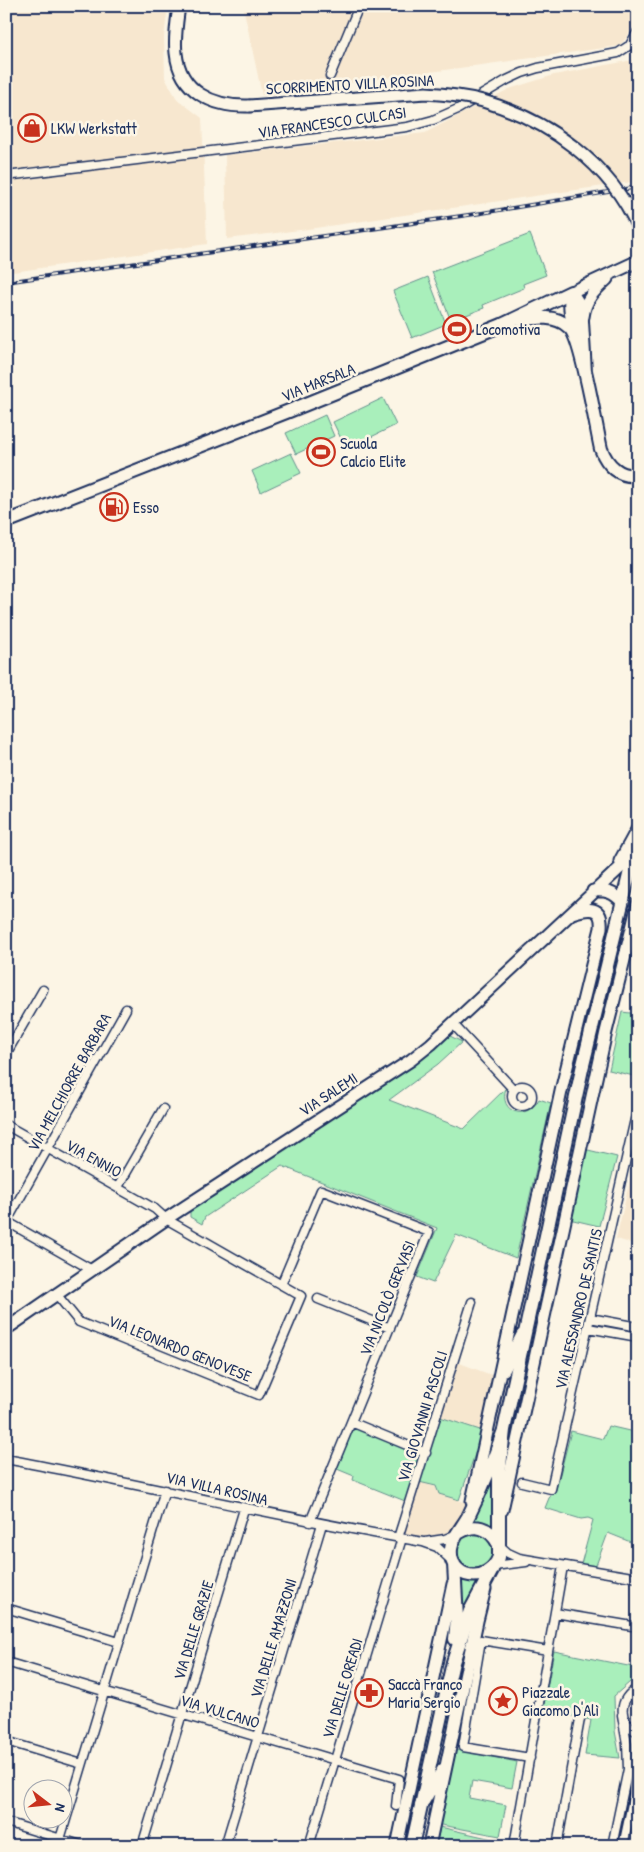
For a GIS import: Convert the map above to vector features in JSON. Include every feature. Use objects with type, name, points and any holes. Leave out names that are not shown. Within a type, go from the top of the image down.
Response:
[{"type":"main road","points":[[571,292],[580,306],[585,372]]},
{"type":"main road","name":"VIA MARSALA","points":[[6,521],[290,411],[502,325],[571,292]]},
{"type":"main road","points":[[502,325],[531,318],[548,318],[560,320],[574,332],[604,458],[618,472],[627,475],[638,475]]},
{"type":"main road","points":[[452,1662],[470,1610],[499,1557],[499,1475],[504,1430],[582,1069],[638,838]]},
{"type":"main road","points":[[412,1846],[452,1662],[457,1618],[454,1567],[451,1556],[452,1544],[470,1513],[491,1467],[504,1430]]},
{"type":"main road","points":[[459,1533],[474,1527],[482,1528],[489,1531],[498,1544]]},
{"type":"main road","points":[[454,1567],[472,1576],[484,1574],[492,1569]]},
{"type":"street","name":"SCORRIMENTO VILLA ROSINA","points":[[179,6],[176,52],[182,75],[194,90],[210,101],[226,106],[249,106],[426,93],[454,95],[481,100],[528,118],[576,148],[612,186],[625,203],[638,228]]},
{"type":"street","points":[[330,76],[359,6]]},
{"type":"street","name":"VIA FRANCESCO CULCASI","points":[[6,176],[407,127],[433,120],[458,109],[522,74],[538,68],[618,53],[630,45],[638,32]]},
{"type":"street","name":"VIA MARSALA","points":[[571,292],[638,261]]},
{"type":"street","points":[[582,321],[588,297],[613,273]]},
{"type":"street","points":[[571,292],[569,302],[574,332]]},
{"type":"street","points":[[608,878],[626,852],[638,828]]},
{"type":"street","name":"VIA SALEMI","points":[[6,1329],[166,1219],[410,1060],[453,1024],[636,852]]},
{"type":"street","points":[[594,890],[612,892],[622,902]]},
{"type":"street","points":[[498,1529],[606,1032],[638,904]]},
{"type":"street","points":[[470,1513],[562,1087],[601,928],[602,919],[592,909],[585,908],[568,915]]},
{"type":"street","points":[[6,1054],[43,990]]},
{"type":"street","name":"VIA MELCHIORRE BARBARA","points":[[6,1221],[126,1009]]},
{"type":"street","points":[[453,1024],[514,1090]]},
{"type":"street","points":[[582,1069],[606,1032]]},
{"type":"street","name":"VIA ALESSANDRO DE SANTIS","points":[[522,1482],[551,1489],[638,1106]]},
{"type":"street","points":[[118,1188],[163,1108]]},
{"type":"street","name":"VIA ENNIO","points":[[6,1125],[155,1209],[166,1219],[301,1296]]},
{"type":"street","name":"VIA NICOLÒ GERVASI","points":[[281,1285],[321,1190],[429,1232],[310,1522]]},
{"type":"street","points":[[6,1221],[92,1270]]},
{"type":"street","name":"VIA LEONARDO GENOVESE","points":[[57,1295],[79,1322],[259,1395],[301,1296]]},
{"type":"street","points":[[318,1299],[390,1328]]},
{"type":"street","name":"VIA GIOVANNI PASCOLI","points":[[400,1538],[472,1302]]},
{"type":"street","points":[[590,1318],[638,1327]]},
{"type":"street","points":[[588,1328],[638,1337]]},
{"type":"street","points":[[497,1382],[525,1329]]},
{"type":"street","points":[[352,1422],[426,1453]]},
{"type":"street","name":"VIA VILLA ROSINA","points":[[6,1459],[165,1490],[310,1522],[423,1542],[437,1547],[454,1567]]},
{"type":"street","points":[[59,1842],[165,1490]]},
{"type":"street","name":"VIA DELLE GRAZIE","points":[[142,1846],[244,1508]]},
{"type":"street","name":"VIA DELLE AMAZZONI","points":[[225,1846],[322,1524]]},
{"type":"street","name":"VIA VILLA ROSINA","points":[[423,1542],[446,1539],[459,1533]]},
{"type":"street","name":"VIA DELLE OREADI","points":[[309,1846],[400,1538]]},
{"type":"street","points":[[498,1544],[508,1553],[533,1561],[638,1578]]},
{"type":"street","points":[[429,1846],[477,1621],[492,1569],[533,1561]]},
{"type":"street","points":[[516,1846],[563,1566]]},
{"type":"street","points":[[397,1846],[425,1717],[454,1567]]},
{"type":"street","points":[[6,1608],[119,1642]]},
{"type":"street","points":[[555,1613],[638,1627]]},
{"type":"street","points":[[530,1758],[463,1747],[481,1640],[548,1652]]},
{"type":"street","name":"VIA VULCANO","points":[[6,1662],[400,1779],[396,1806]]},
{"type":"street","points":[[612,1846],[628,1769],[628,1750],[622,1715],[624,1700],[637,1689]]},
{"type":"street","points":[[622,1715],[629,1727],[638,1732]]},
{"type":"street","points":[[557,1846],[580,1719]]},
{"type":"street","points":[[6,1741],[82,1764]]},
{"type":"street","points":[[420,1809],[448,1759]]},
{"type":"street","points":[[623,1846],[638,1775]]},
{"type":"street","points":[[6,1822],[59,1842],[84,1846]]},
{"type":"shaded area","points":[[6,6],[168,6],[164,37],[165,78],[177,99],[202,118],[207,244],[6,273]]},
{"type":"shaded area","points":[[243,6],[631,6],[633,25],[628,36],[619,46],[262,95]]},
{"type":"shaded area","points":[[638,59],[638,181],[227,239],[225,155],[425,133],[509,89],[554,75]]},
{"type":"shaded area","points":[[638,1147],[638,1245],[616,1239]]},
{"type":"shaded area","points":[[457,1362],[494,1376],[483,1431],[440,1417]]},
{"type":"shaded area","points":[[419,1482],[436,1487],[439,1494],[467,1503],[465,1512],[453,1530],[443,1536],[431,1538],[403,1535]]},
{"type":"green space","points":[[530,234],[546,275],[523,284],[524,288],[483,305],[484,308],[451,321],[432,272]]},
{"type":"green space","points":[[428,277],[446,324],[412,338],[393,291]]},
{"type":"green space","points":[[383,398],[396,425],[346,449],[333,422]]},
{"type":"green space","points":[[325,415],[334,436],[296,454],[286,433]]},
{"type":"green space","points":[[291,453],[301,473],[261,492],[252,471]]},
{"type":"green space","points":[[622,1012],[638,1014],[638,1077],[609,1070]]},
{"type":"green space","points":[[450,1036],[462,1042],[438,1064],[389,1100],[464,1129],[506,1088],[506,1104],[515,1112],[528,1110],[539,1099],[551,1103],[516,1258],[456,1235],[433,1283],[417,1277],[437,1228],[282,1166],[205,1217],[202,1224],[190,1217],[190,1210]]},
{"type":"green space","points":[[584,1149],[617,1157],[599,1226],[569,1219]]},
{"type":"green space","points":[[440,1417],[483,1431],[459,1500],[439,1494],[436,1486],[419,1482]]},
{"type":"green space","points":[[354,1426],[421,1453],[405,1501],[353,1480],[354,1476],[337,1469]]},
{"type":"green space","points":[[608,1426],[638,1433],[638,1545],[608,1533],[595,1568],[581,1564],[593,1520],[588,1518],[581,1519],[545,1508],[549,1498],[556,1490],[571,1431],[603,1439]]},
{"type":"green space","points":[[495,1466],[492,1526],[473,1520]]},
{"type":"green space","points":[[470,1531],[491,1538],[496,1553],[482,1571],[460,1567],[454,1546],[457,1539]]},
{"type":"green space","points":[[461,1579],[481,1580],[462,1622]]},
{"type":"green space","points":[[554,1651],[638,1668],[638,1675],[614,1696],[615,1731],[620,1758],[585,1755],[591,1720],[543,1710]]},
{"type":"green space","points":[[451,1749],[517,1762],[512,1788],[472,1781],[469,1798],[506,1805],[500,1836],[436,1824]]},
{"type":"green space","points":[[440,1827],[501,1841],[501,1846],[436,1846]]},
{"type":"railway","points":[[6,282],[482,213],[638,187]]},
{"type":"place","name":"LKW Werkstatt","points":[[32,128]]},
{"type":"place","name":"Locomotiva","points":[[457,329]]},
{"type":"place","name":"Scuola Calcio Elite","points":[[321,452]]},
{"type":"place","name":"Esso","points":[[114,507]]},
{"type":"place","name":"Saccà Franco Maria Sergio","points":[[369,1693]]},
{"type":"place","name":"Piazzale Giacomo D'Alì","points":[[503,1701]]}]
